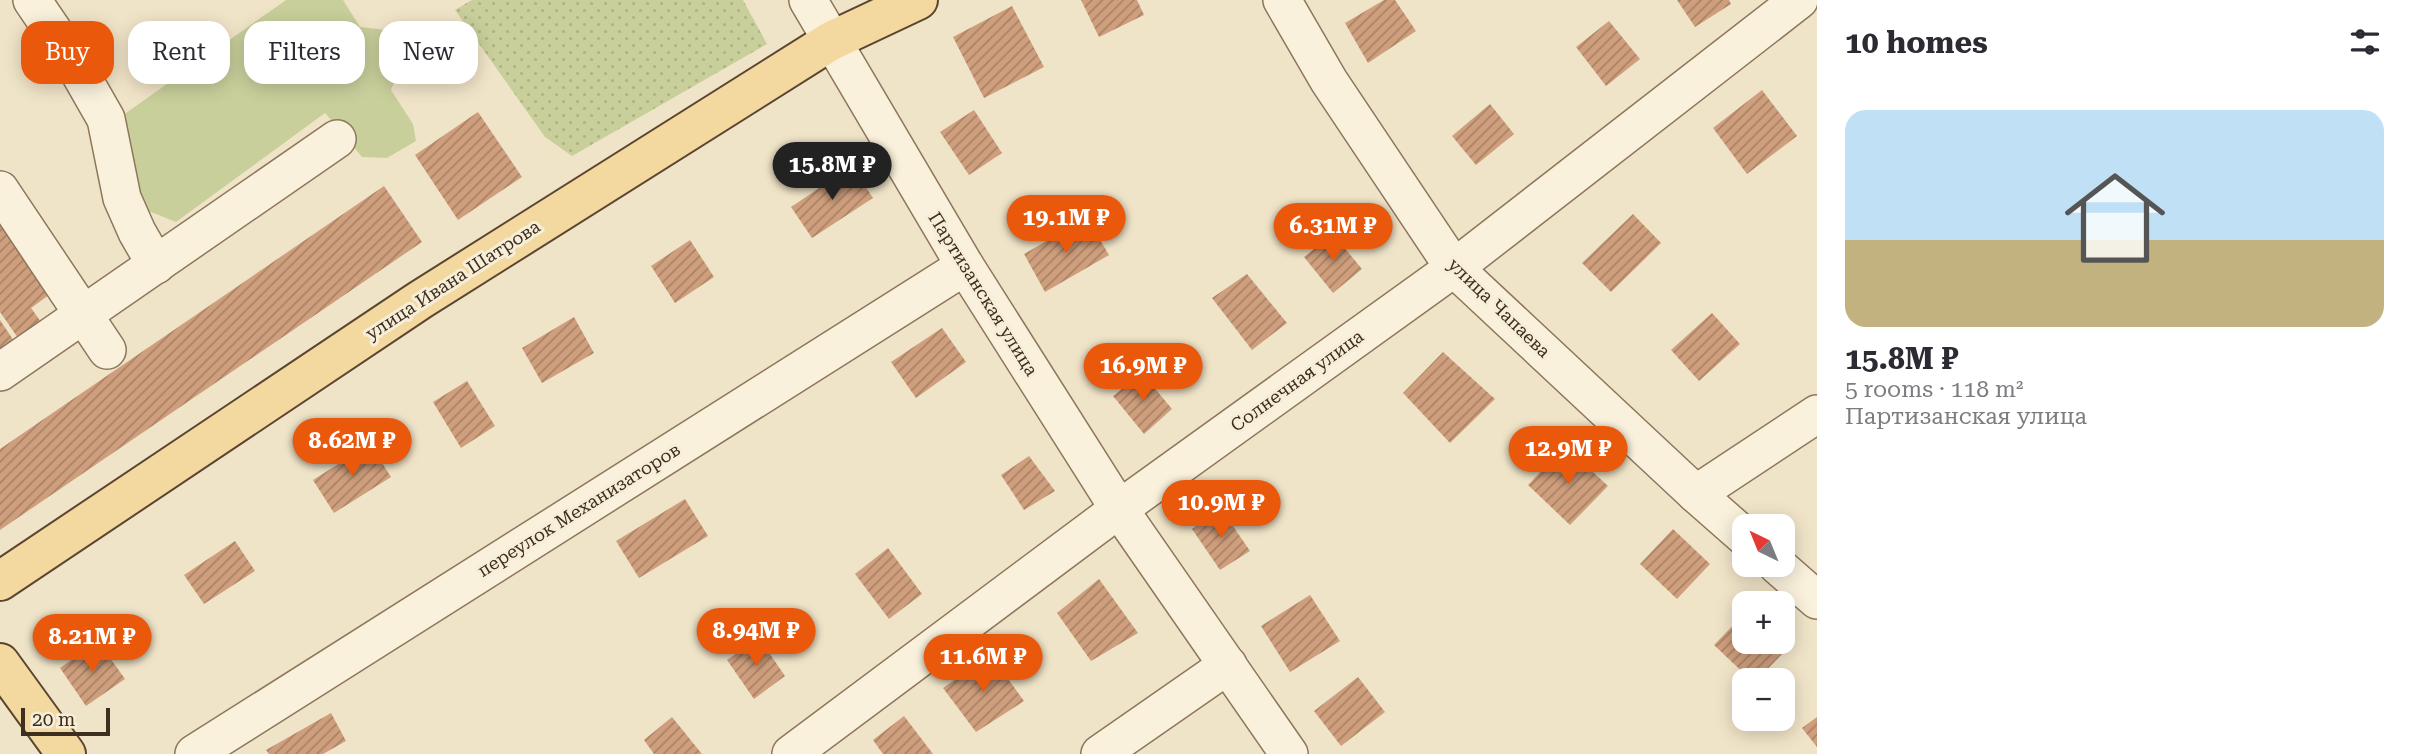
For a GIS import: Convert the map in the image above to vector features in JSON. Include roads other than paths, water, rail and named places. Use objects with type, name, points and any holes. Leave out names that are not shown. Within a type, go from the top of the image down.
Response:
[{"type":"main road","name":"улица Ивана Шатрова","points":[[0,580],[420,300],[831,41],[918,0]]},
{"type":"main road","points":[[0,663],[66,754]]},
{"type":"street","points":[[32,0],[70,56],[106,119],[122,198],[156,265]]},
{"type":"street","name":"Партизанская улица","points":[[808,0],[965,267],[1119,509],[1289,754]]},
{"type":"street","name":"улица Чапаева","points":[[1282,0],[1329,81],[1454,268],[1732,526]]},
{"type":"street","name":"Солнечная улица","points":[[790,754],[1119,509],[1454,268],[1799,0]]},
{"type":"street","points":[[0,372],[337,139]]},
{"type":"street","points":[[0,190],[107,350]]},
{"type":"street","name":"переулок Механизаторов","points":[[194,754],[965,267]]},
{"type":"street","points":[[1696,494],[1817,414]]},
{"type":"street","points":[[1792,578],[1817,600]]},
{"type":"street","points":[[1100,754],[1228,665]]}]
